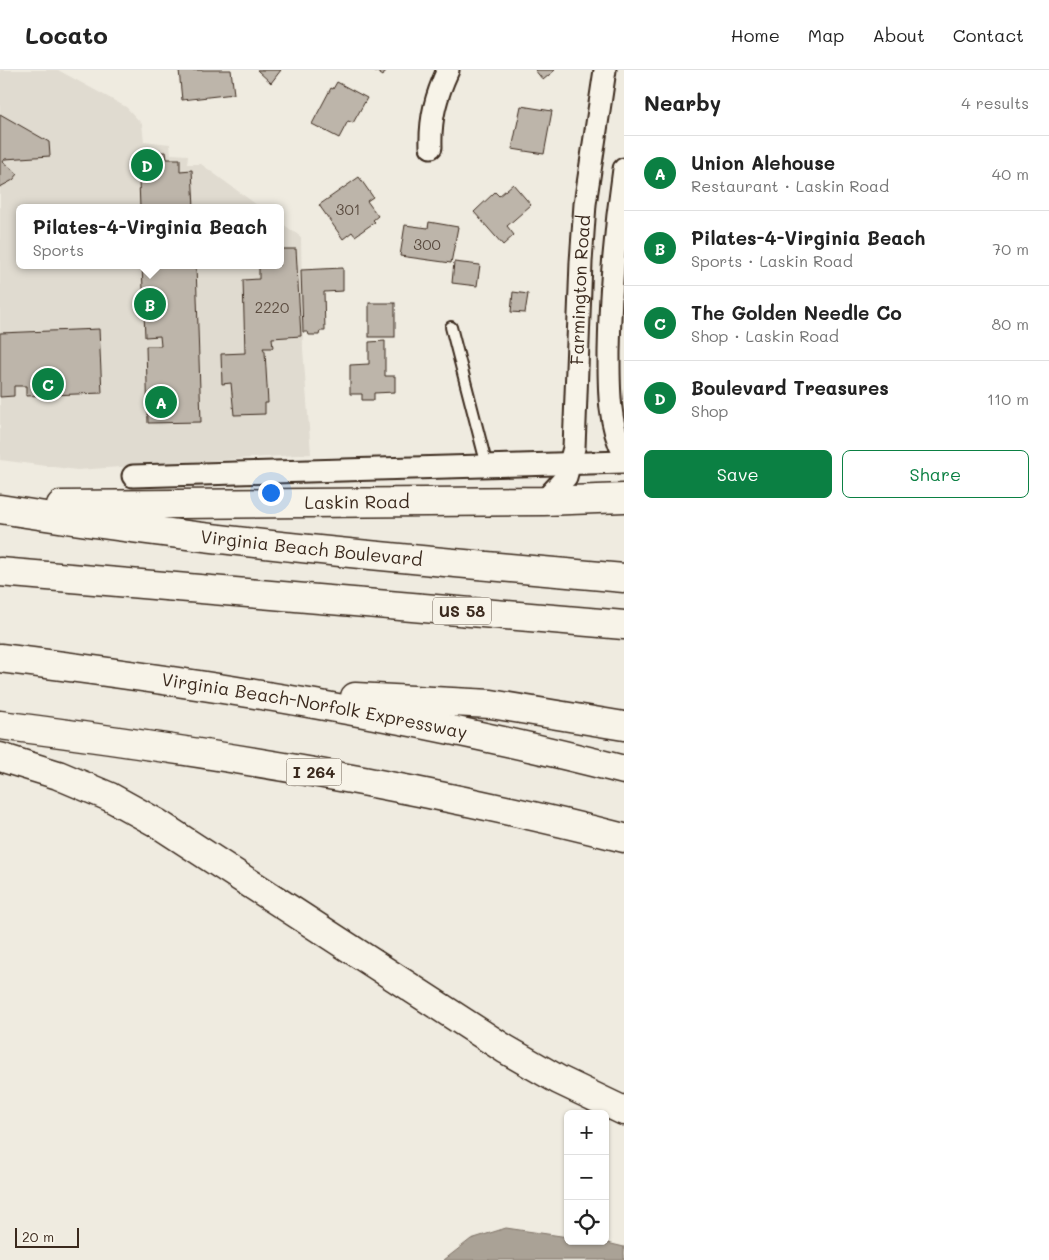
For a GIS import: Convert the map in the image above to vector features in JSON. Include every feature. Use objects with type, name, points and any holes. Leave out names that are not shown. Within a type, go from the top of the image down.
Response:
[{"type":"main road","name":"Laskin Road","points":[[0,508],[544,501],[624,498]]},
{"type":"main road","name":"Virginia Beach Boulevard","points":[[0,508],[124,529],[328,552],[624,578]]},
{"type":"main road","name":"US 58","points":[[0,572],[624,625]]},
{"type":"main road","name":"Virginia Beach-Norfolk Expressway","points":[[0,658],[235,690],[476,735],[624,770]]},
{"type":"main road","points":[[235,690],[491,704],[624,726]]},
{"type":"main road","name":"I 264","points":[[0,725],[106,739],[295,769],[440,796],[624,838]]},
{"type":"main road","points":[[0,758],[58,775],[110,798],[157,823],[505,1048],[559,1080],[624,1111]]},
{"type":"street","points":[[431,147],[430,124],[434,102],[448,70]]},
{"type":"street","name":"Farmington Road","points":[[544,501],[562,483],[571,464],[574,448],[585,204],[605,70]]},
{"type":"street","name":"Farmington Road","points":[[624,169],[614,235],[609,377],[614,422],[618,442],[624,454]]},
{"type":"street","name":"Laskin Road","points":[[133,476],[624,462]]},
{"type":"lane","points":[[451,327],[487,466]]},
{"type":"shaded area","points":[[0,70],[58,70],[126,107],[142,124],[144,141],[170,144],[171,154],[188,155],[187,164],[201,164],[256,204],[16,204],[16,269],[284,269],[284,225],[301,237],[303,349],[311,454],[77,470],[0,460]]},
{"type":"shaded area","points":[[506,1228],[564,1236],[564,1245],[609,1245],[609,1243],[624,1247],[624,1260],[444,1260],[471,1239]]},
{"type":"building","points":[[179,70],[231,70],[234,94],[182,100]]},
{"type":"building","points":[[257,70],[281,70],[271,83]]},
{"type":"building","points":[[374,70],[386,70],[383,76]]},
{"type":"building","points":[[535,70],[555,70],[543,80]]},
{"type":"building","points":[[337,82],[367,98],[353,123],[348,121],[339,138],[312,124],[331,88],[333,89]]},
{"type":"building","points":[[521,106],[552,111],[544,154],[512,149]]},
{"type":"building","points":[[0,114],[49,142],[50,156],[5,159],[3,162],[18,174],[13,180],[0,187]]},
{"type":"building","points":[[166,152],[167,159],[180,159],[180,171],[192,170],[194,204],[140,204],[138,153]]},
{"type":"building","points":[[359,177],[373,197],[367,201],[378,216],[373,220],[375,222],[355,236],[352,232],[343,239],[319,205]]},
{"type":"building","points":[[513,184],[531,205],[507,226],[514,235],[503,245],[474,212],[495,192],[499,196]]},
{"type":"building","points":[[429,222],[458,227],[451,263],[400,256],[405,225],[428,228]]},
{"type":"building","points":[[284,249],[296,249],[301,336],[272,338],[273,348],[263,348],[265,352],[268,403],[265,403],[265,414],[234,415],[231,383],[222,384],[221,354],[245,353],[243,280],[259,279],[259,269],[284,269]]},
{"type":"building","points":[[454,262],[480,265],[477,286],[452,283]]},
{"type":"building","points":[[343,268],[343,291],[324,292],[325,331],[320,331],[319,335],[309,335],[308,332],[303,332],[301,270]]},
{"type":"building","points":[[142,269],[196,269],[201,422],[148,423],[146,346],[161,346],[160,336],[145,337]]},
{"type":"building","points":[[513,292],[528,294],[525,313],[511,312]]},
{"type":"building","points":[[369,303],[395,303],[395,337],[369,337]]},
{"type":"building","points":[[99,329],[102,393],[26,396],[26,386],[14,386],[14,396],[0,397],[0,333]]},
{"type":"building","points":[[385,341],[385,376],[395,376],[395,392],[374,393],[374,400],[362,400],[362,394],[350,394],[350,365],[369,364],[369,342]]},
{"type":"place","name":"Boulevard Treasures","points":[[147,165]]},
{"type":"place","name":"Pilates-4-Virginia Beach","points":[[150,304]]},
{"type":"place","name":"The Golden Needle Co","points":[[48,384]]},
{"type":"place","name":"Union Alehouse","points":[[161,402]]}]
